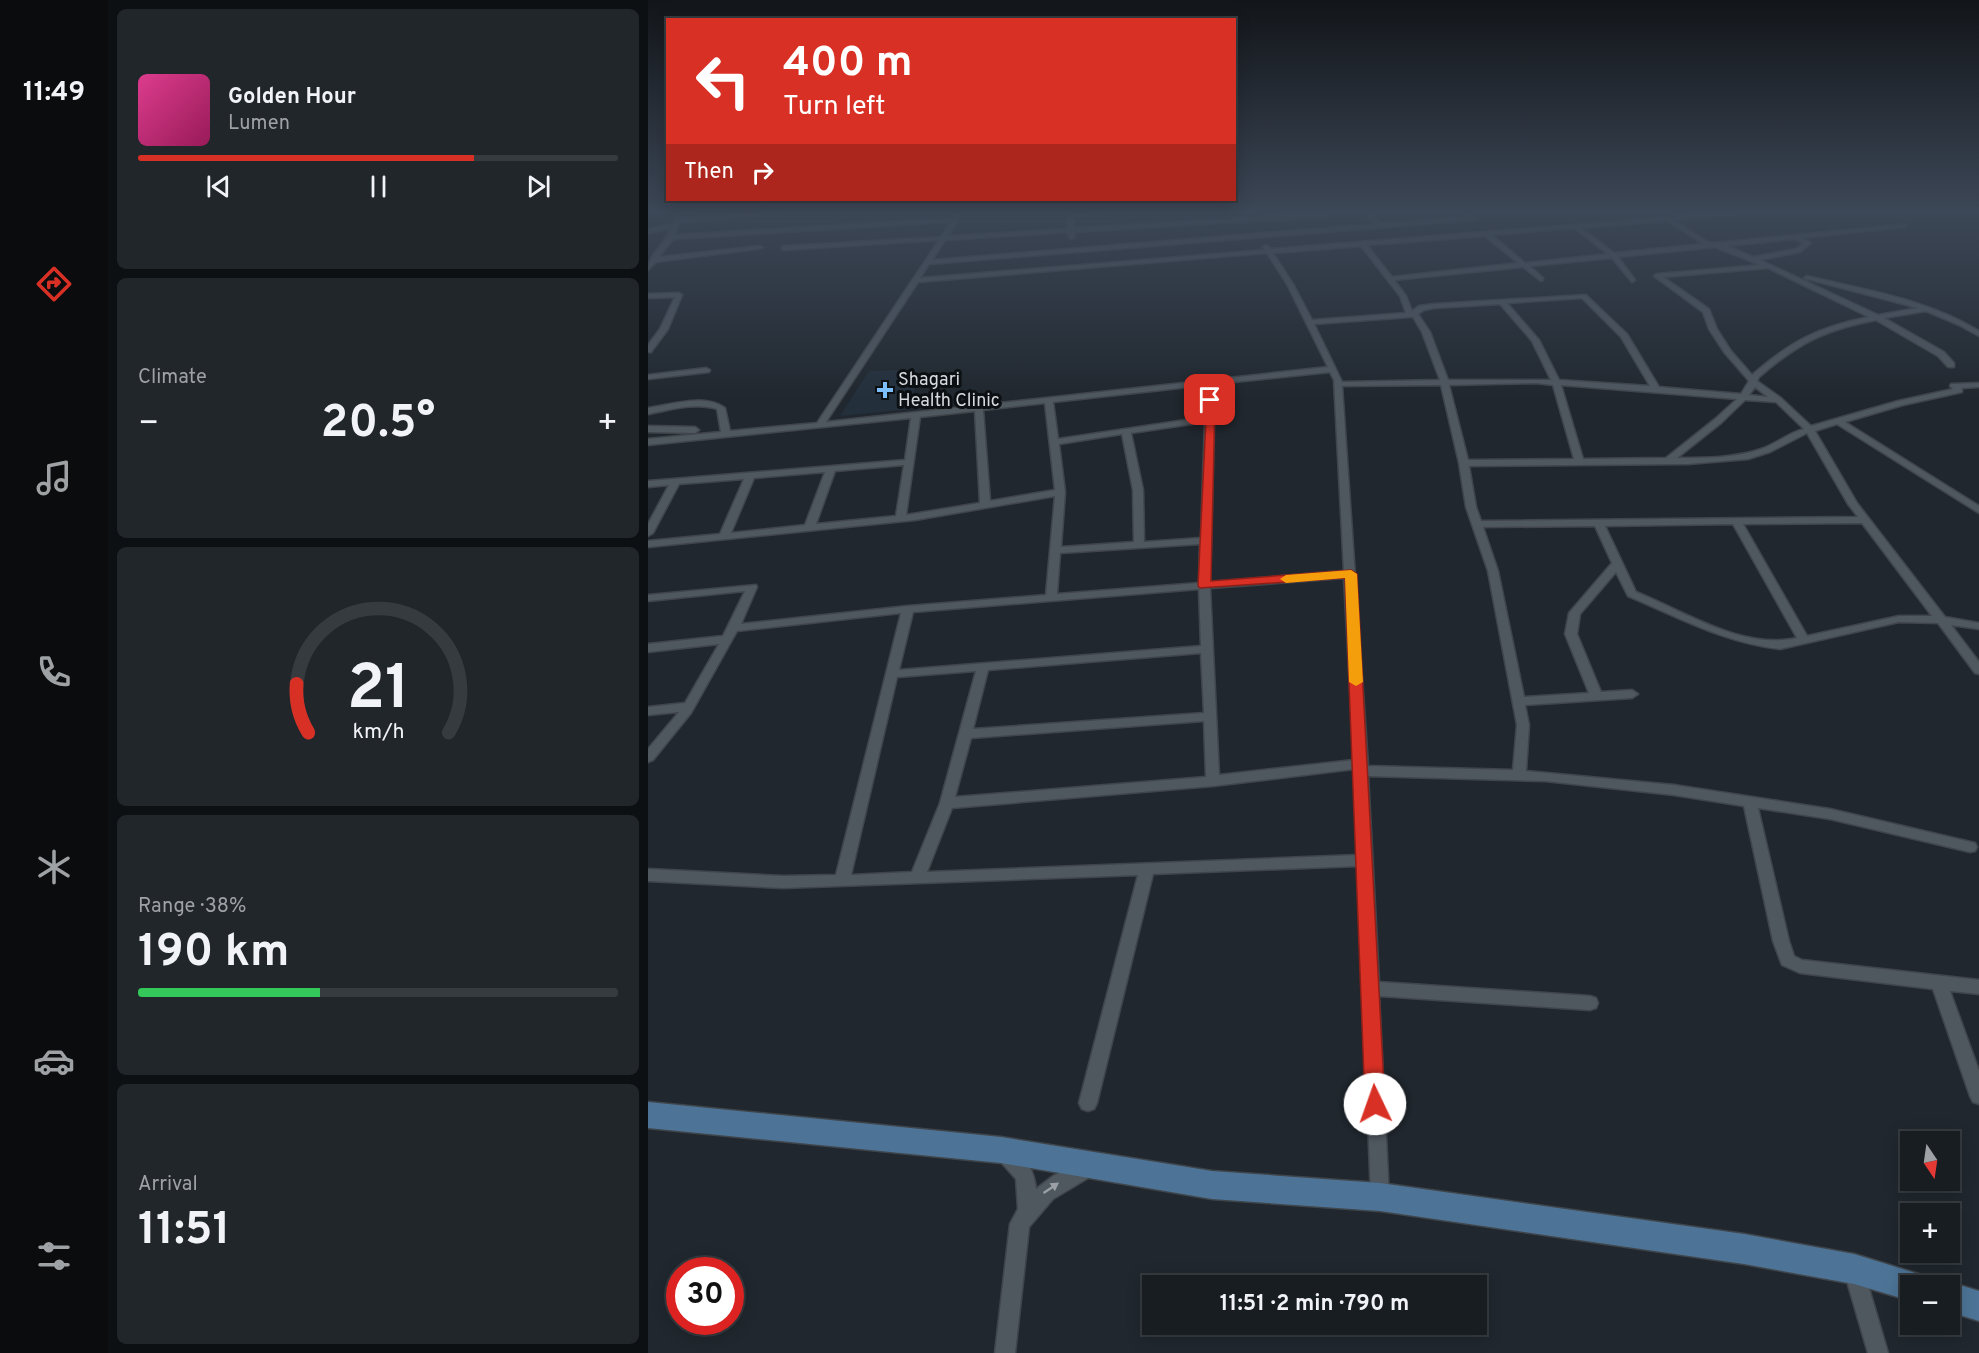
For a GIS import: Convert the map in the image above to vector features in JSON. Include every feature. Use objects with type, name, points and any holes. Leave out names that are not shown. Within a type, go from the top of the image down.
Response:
[{"type":"main road","points":[[648,1115],[1001,1150],[1212,1185],[1380,1197],[1744,1249],[1854,1269],[1900,1283]]},
{"type":"main road","points":[[1960,1300],[1979,1306]]},
{"type":"street","points":[[820,425],[920,274]]},
{"type":"street","points":[[916,280],[989,274]]},
{"type":"street","points":[[1284,274],[1310,322],[1339,384],[1361,768],[1380,1197]]},
{"type":"street","points":[[1385,274],[1403,296],[1410,315]]},
{"type":"street","points":[[1389,279],[1432,274]]},
{"type":"street","points":[[1535,274],[1541,279]]},
{"type":"street","points":[[1629,274],[1632,280]]},
{"type":"street","points":[[1678,274],[1657,276],[1706,311],[1713,328],[1728,352],[1755,383],[1778,400],[1810,430],[1853,504],[1979,670]]},
{"type":"street","points":[[1787,274],[1925,344],[1952,364]]},
{"type":"street","points":[[1789,274],[1924,309],[1979,334]]},
{"type":"street","points":[[648,296],[679,295],[664,329],[648,350]]},
{"type":"street","points":[[1410,315],[1422,308],[1586,297],[1624,336],[1656,388]]},
{"type":"street","points":[[1500,301],[1534,339],[1555,382],[1580,463]]},
{"type":"street","points":[[1668,461],[1745,398],[1755,383],[1755,376],[1780,354],[1810,336],[1832,328],[1924,309]]},
{"type":"street","points":[[1310,322],[1415,315],[1426,332],[1445,384],[1472,507],[1493,571],[1523,725],[1519,776]]},
{"type":"street","points":[[648,442],[725,431],[820,425],[1333,369]]},
{"type":"street","points":[[648,377],[706,370]]},
{"type":"street","points":[[1211,382],[1204,586],[1208,717],[1213,781]]},
{"type":"street","points":[[1339,384],[1555,382],[1656,388],[1778,400]]},
{"type":"street","points":[[1464,463],[1724,460],[1767,450],[1798,433],[1901,403],[1959,390],[1954,386],[1979,385]]},
{"type":"street","points":[[1049,400],[1060,492],[1051,598]]},
{"type":"street","points":[[648,411],[690,405],[715,405],[721,408],[725,431]]},
{"type":"street","points":[[979,407],[985,505]]},
{"type":"street","points":[[901,518],[916,414]]},
{"type":"street","points":[[1054,442],[1209,419]]},
{"type":"street","points":[[1839,422],[1979,510]]},
{"type":"street","points":[[648,429],[725,431]]},
{"type":"street","points":[[1126,431],[1138,490],[1139,545]]},
{"type":"street","points":[[648,484],[909,462]]},
{"type":"street","points":[[809,528],[831,469]]},
{"type":"street","points":[[724,537],[750,476]]},
{"type":"street","points":[[648,533],[675,482]]},
{"type":"street","points":[[648,544],[901,518],[1060,492]]},
{"type":"street","points":[[1477,524],[1865,520]]},
{"type":"street","points":[[1736,521],[1804,640]]},
{"type":"street","points":[[1598,522],[1632,594],[1724,632],[1766,645],[1780,645],[1899,619],[1941,620],[1979,626]]},
{"type":"street","points":[[1055,550],[1206,541]]},
{"type":"street","points":[[1598,696],[1571,634],[1575,614],[1617,564]]},
{"type":"street","points":[[734,628],[908,609],[1351,574]]},
{"type":"street","points":[[648,598],[752,587],[734,628],[688,707],[648,757]]},
{"type":"street","points":[[842,880],[908,609]]},
{"type":"street","points":[[648,648],[728,639]]},
{"type":"street","points":[[892,674],[1207,649]]},
{"type":"street","points":[[918,876],[947,803],[983,667]]},
{"type":"street","points":[[1517,701],[1632,694]]},
{"type":"street","points":[[648,711],[688,707]]},
{"type":"street","points":[[966,734],[1208,717]]},
{"type":"street","points":[[947,803],[1361,768],[1545,776],[1674,790],[1830,814],[1970,847]]},
{"type":"street","points":[[1750,802],[1781,941],[1788,960],[1800,966],[1979,987]]},
{"type":"street","points":[[648,875],[783,882],[1364,861]]},
{"type":"street","points":[[1088,1103],[1148,868]]},
{"type":"street","points":[[1939,982],[1979,1096]]},
{"type":"street","points":[[1370,988],[1590,1003]]},
{"type":"street","points":[[1001,1150],[1025,1175],[1028,1211],[1020,1224],[1005,1353]]},
{"type":"street","points":[[1020,1224],[1041,1194],[1057,1183],[1093,1165]]},
{"type":"street","points":[[1854,1269],[1878,1353]]},
{"type":"shaded area","name":"Shagari Health Clinic","points":[[917,369],[911,409],[840,416],[869,371]]},
{"type":"slow traffic","points":[[1286,579],[1351,574],[1356,682]]},
{"type":"place","name":"Shagari Health Clinic","points":[[885,390]]},
{"type":"route","points":[[1210,400],[1204,586],[1351,574],[1375,1104]]}]
